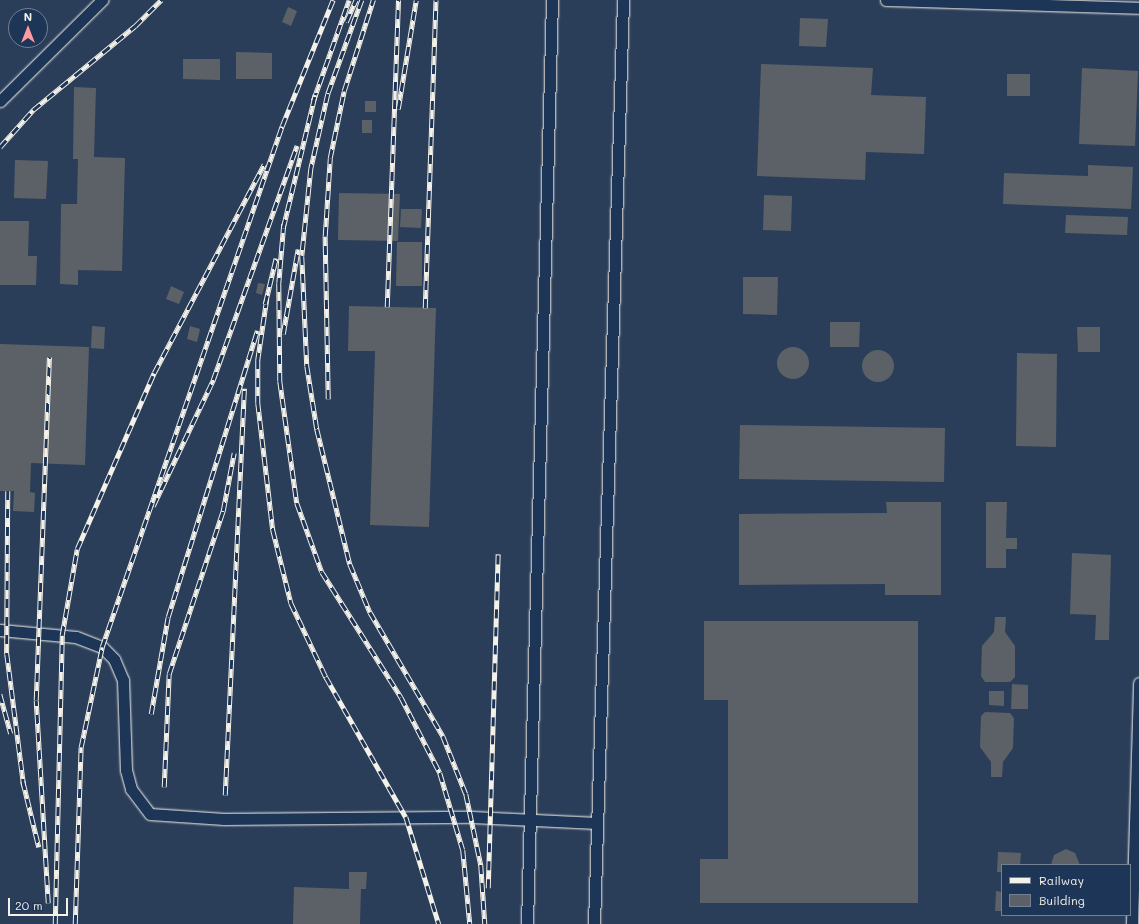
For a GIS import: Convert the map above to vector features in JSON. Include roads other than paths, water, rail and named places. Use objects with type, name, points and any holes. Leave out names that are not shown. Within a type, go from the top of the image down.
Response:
[{"type":"lane","points":[[0,101],[102,0]]},
{"type":"lane","points":[[527,924],[552,0]]},
{"type":"lane","points":[[594,924],[623,0]]},
{"type":"lane","points":[[886,0],[1139,8]]},
{"type":"lane","points":[[0,630],[76,637],[102,647],[114,659],[123,680],[126,770],[131,789],[150,814],[224,819],[472,816],[530,821],[597,823]]},
{"type":"lane","points":[[1132,924],[1139,683]]},
{"type":"railway","points":[[0,147],[33,110],[135,26],[161,0]]},
{"type":"railway","points":[[75,924],[81,747],[102,647],[282,126],[333,0]]},
{"type":"railway","points":[[313,101],[349,0]]},
{"type":"railway","points":[[346,22],[356,0]]},
{"type":"railway","points":[[362,0],[328,94],[311,169],[302,256],[307,366],[317,429],[350,564],[370,612],[443,736],[466,794],[481,865],[485,924]]},
{"type":"railway","points":[[328,399],[325,236],[330,158],[344,91],[373,0]]},
{"type":"railway","points":[[387,307],[398,0]]},
{"type":"railway","points":[[398,109],[416,0]]},
{"type":"railway","points":[[425,308],[436,0]]},
{"type":"railway","points":[[283,228],[315,95]]},
{"type":"railway","points":[[153,506],[213,380],[297,146]]},
{"type":"railway","points":[[55,924],[62,635],[77,549],[154,373],[264,164]]},
{"type":"railway","points":[[284,224],[279,283],[280,381],[297,503],[322,572],[401,697],[440,773],[463,850],[470,924]]},
{"type":"railway","points":[[283,334],[298,249]]},
{"type":"railway","points":[[265,304],[276,258]]},
{"type":"railway","points":[[267,299],[258,360],[258,403],[273,530],[291,603],[326,677],[406,817],[439,924]]},
{"type":"railway","points":[[151,714],[168,617],[257,331]]},
{"type":"railway","points":[[48,903],[36,700],[49,357]]},
{"type":"railway","points":[[225,795],[244,388]]},
{"type":"railway","points":[[164,787],[169,674],[223,511],[234,453]]},
{"type":"railway","points":[[8,491],[7,654],[24,786]]},
{"type":"railway","points":[[488,888],[498,554]]},
{"type":"railway","points":[[0,694],[11,734]]},
{"type":"railway","points":[[23,781],[39,847]]}]
